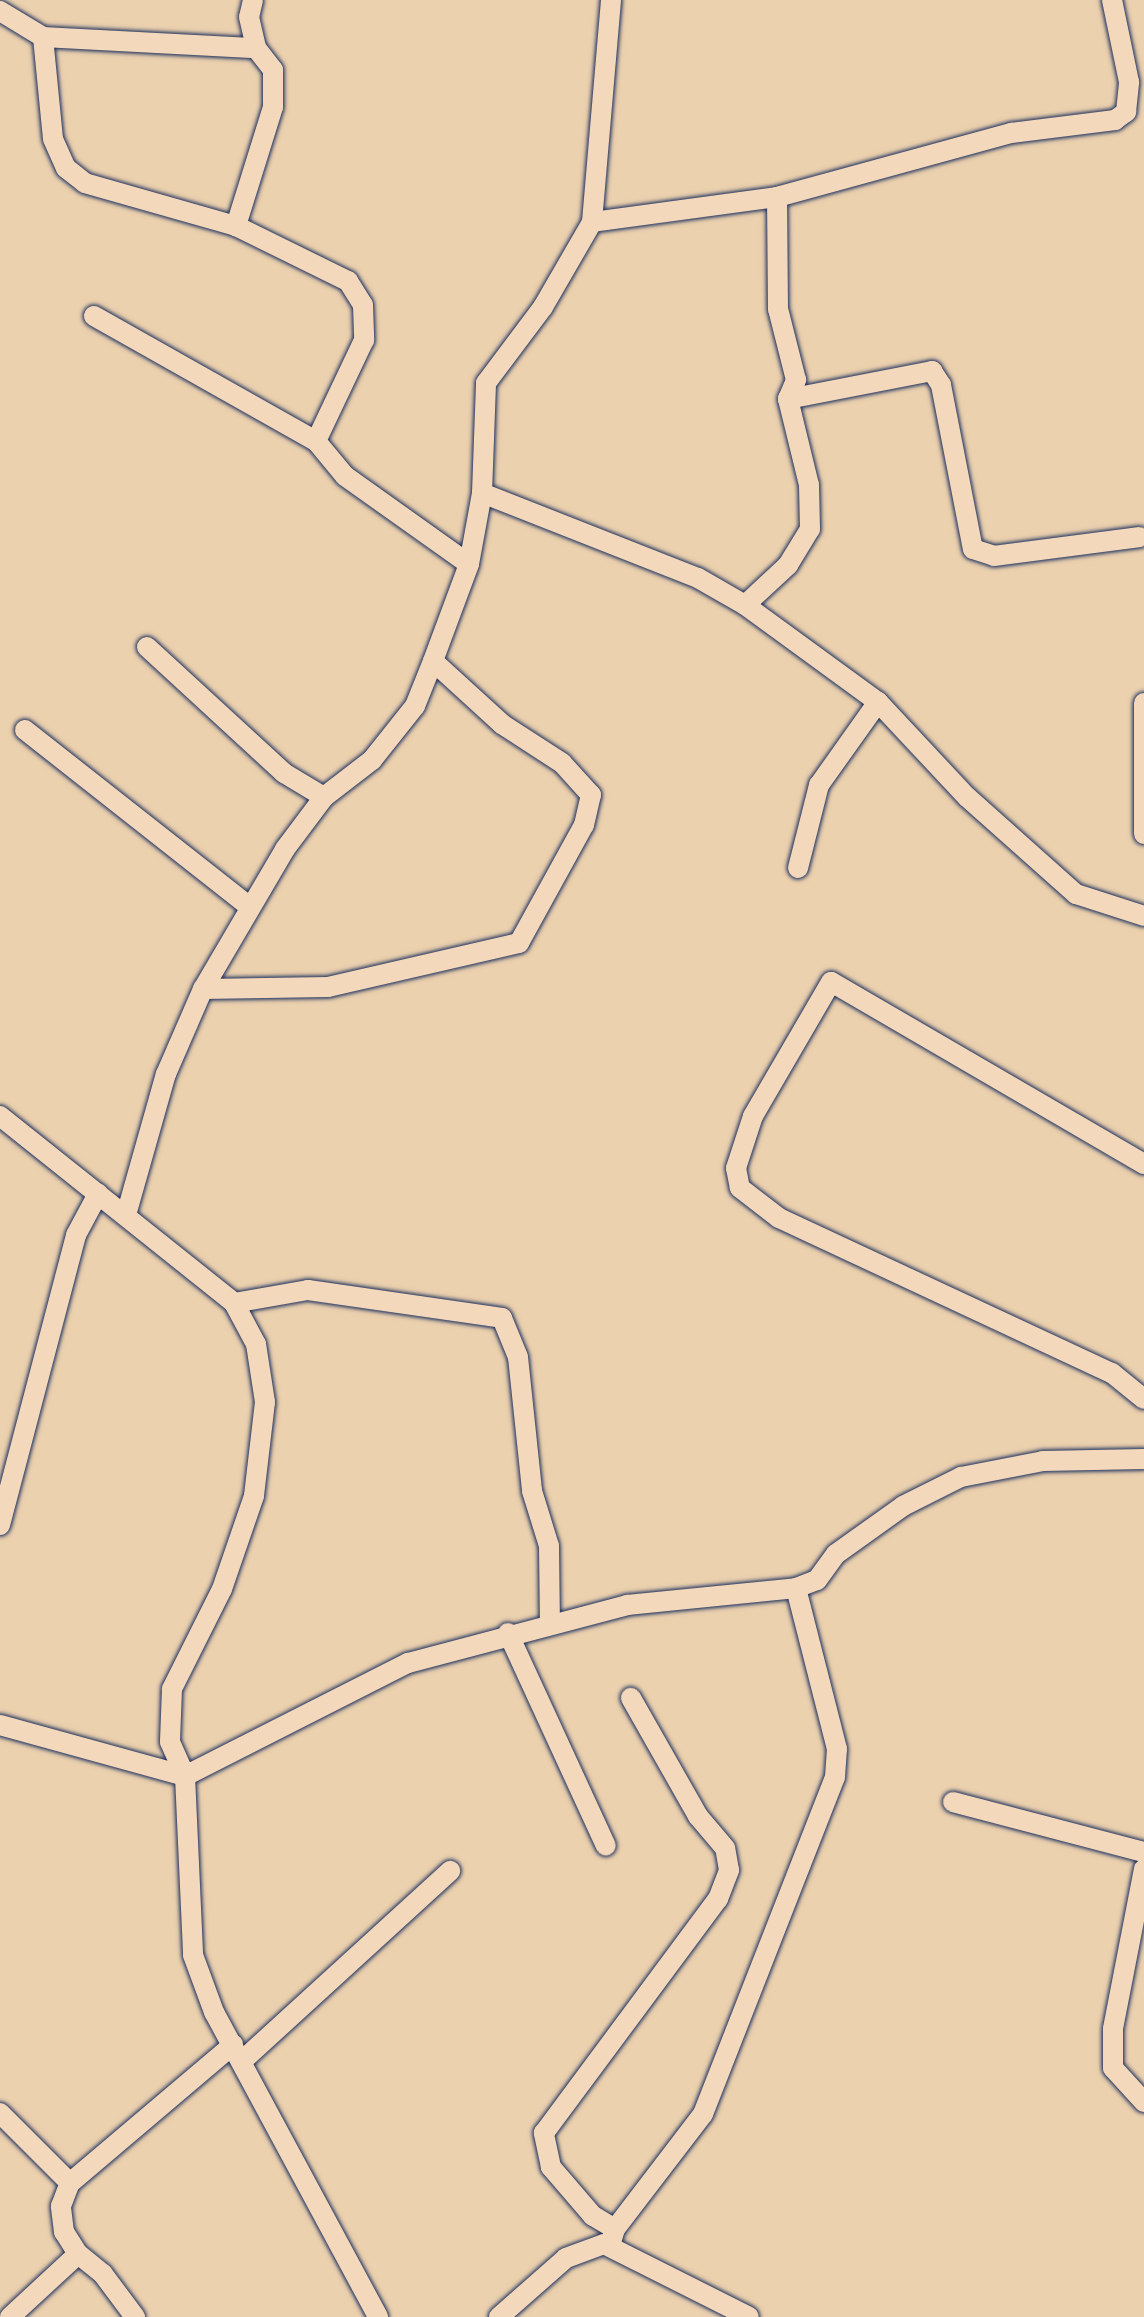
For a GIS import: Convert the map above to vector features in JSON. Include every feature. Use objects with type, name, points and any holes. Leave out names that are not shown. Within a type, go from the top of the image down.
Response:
[{"type":"street","points":[[236,226],[273,107],[273,70],[256,48],[253,0]]},
{"type":"street","points":[[126,1215],[166,1074],[203,989],[250,907],[324,797],[372,760],[415,706],[433,661],[469,564],[482,493],[486,383],[543,307],[592,222],[612,49],[611,0]]},
{"type":"street","points":[[592,222],[777,197],[1000,136],[1115,120],[1126,112],[1129,82],[1112,0]]},
{"type":"street","points":[[0,11],[43,37],[256,48]]},
{"type":"street","points":[[43,37],[53,139],[66,168],[85,183],[236,226],[348,281],[363,305],[364,340],[316,441]]},
{"type":"street","points":[[745,605],[788,565],[810,529],[809,485],[788,399],[796,380],[778,309],[777,197]]},
{"type":"street","points":[[94,316],[316,441],[345,476],[469,564]]},
{"type":"street","points":[[788,399],[932,371],[941,385],[973,549],[994,556],[1140,537]]},
{"type":"street","points":[[482,493],[698,578],[745,605],[878,702],[967,797],[1076,894],[1144,916]]},
{"type":"street","points":[[147,647],[284,773],[324,797]]},
{"type":"street","points":[[203,989],[328,987],[519,943],[584,825],[591,795],[562,763],[502,724],[433,661]]},
{"type":"street","points":[[798,868],[819,785],[878,702]]},
{"type":"street","points":[[1144,703],[1144,834]]},
{"type":"street","points":[[25,730],[250,907]]},
{"type":"street","points":[[1144,1164],[831,982],[753,1116],[736,1168],[740,1188],[779,1218],[1112,1373],[1144,1399]]},
{"type":"street","points":[[0,1116],[234,1303],[256,1344],[265,1402],[254,1496],[222,1589],[172,1689],[170,1742],[185,1776],[193,1955],[238,2053],[378,2317]]},
{"type":"street","points":[[0,1525],[76,1235],[98,1194]]},
{"type":"street","points":[[234,1303],[308,1290],[502,1318],[518,1357],[532,1491],[549,1546],[550,1623]]},
{"type":"street","points":[[0,1725],[185,1776],[408,1663],[508,1633],[627,1605],[796,1588],[817,1580],[836,1554],[903,1506],[961,1477],[1043,1461],[1144,1459]]},
{"type":"street","points":[[499,2317],[566,2258],[612,2238],[703,2114],[835,1777],[837,1749],[796,1588]]},
{"type":"street","points":[[508,1633],[606,1846]]},
{"type":"street","points":[[631,1698],[725,1848],[729,1870],[718,1899],[544,2133],[551,2167],[612,2238],[749,2317]]},
{"type":"street","points":[[953,1802],[1144,1852]]},
{"type":"street","points":[[1144,1869],[1113,2029],[1113,2068],[1144,2102]]},
{"type":"street","points":[[135,2317],[103,2274],[78,2254],[64,2232],[61,2206],[70,2183],[238,2053],[450,1871]]},
{"type":"street","points":[[0,2113],[70,2183]]},
{"type":"street","points":[[10,2317],[78,2254]]}]
